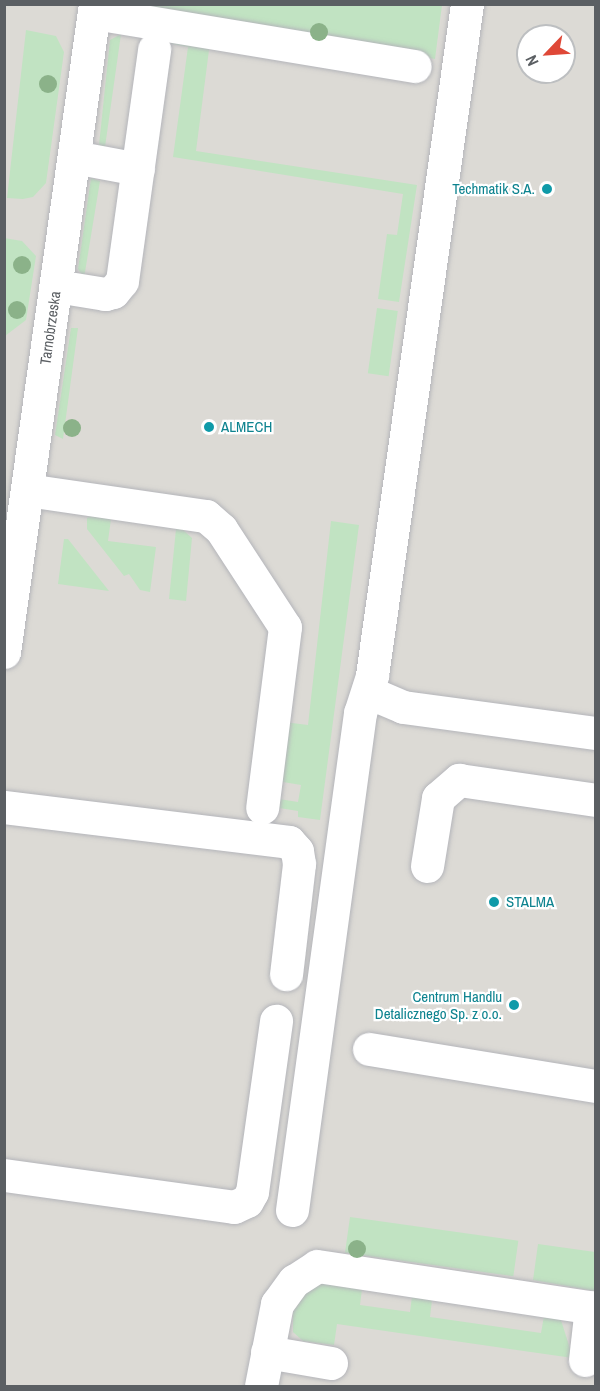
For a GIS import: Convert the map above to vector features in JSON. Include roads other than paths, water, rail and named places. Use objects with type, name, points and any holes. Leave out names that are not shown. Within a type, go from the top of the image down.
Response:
[{"type":"lane","points":[[292,1210],[360,713],[368,692],[467,4]]},
{"type":"lane","points":[[95,9],[415,66]]},
{"type":"lane","name":"Tarnobrzeska","points":[[4,652],[27,490],[47,446],[56,286],[95,9]]},
{"type":"lane","points":[[56,286],[105,294],[120,285],[154,49]]},
{"type":"lane","points":[[74,157],[138,169]]},
{"type":"lane","points":[[27,490],[206,516],[221,529],[285,627],[262,808]]},
{"type":"lane","points":[[368,692],[403,707],[596,733]]},
{"type":"lane","points":[[427,866],[438,798],[459,780],[596,800]]},
{"type":"lane","points":[[4,807],[289,842],[297,851],[299,864],[285,974]]},
{"type":"lane","points":[[4,1175],[234,1207],[247,1201],[252,1192],[276,1021]]},
{"type":"lane","points":[[369,1049],[596,1086]]},
{"type":"lane","points":[[261,1386],[272,1317],[283,1292],[317,1266],[593,1307],[585,1360]]},
{"type":"lane","points":[[267,1352],[331,1363]]},
{"type":"place","name":"Techmatik S.A.","points":[[547,189]]},
{"type":"place","name":"ALMECH","points":[[209,427]]},
{"type":"place","name":"STALMA","points":[[494,902]]},
{"type":"place","name":"Centrum Handlu Detalicznego Sp. z o.o.","points":[[514,1005]]}]
